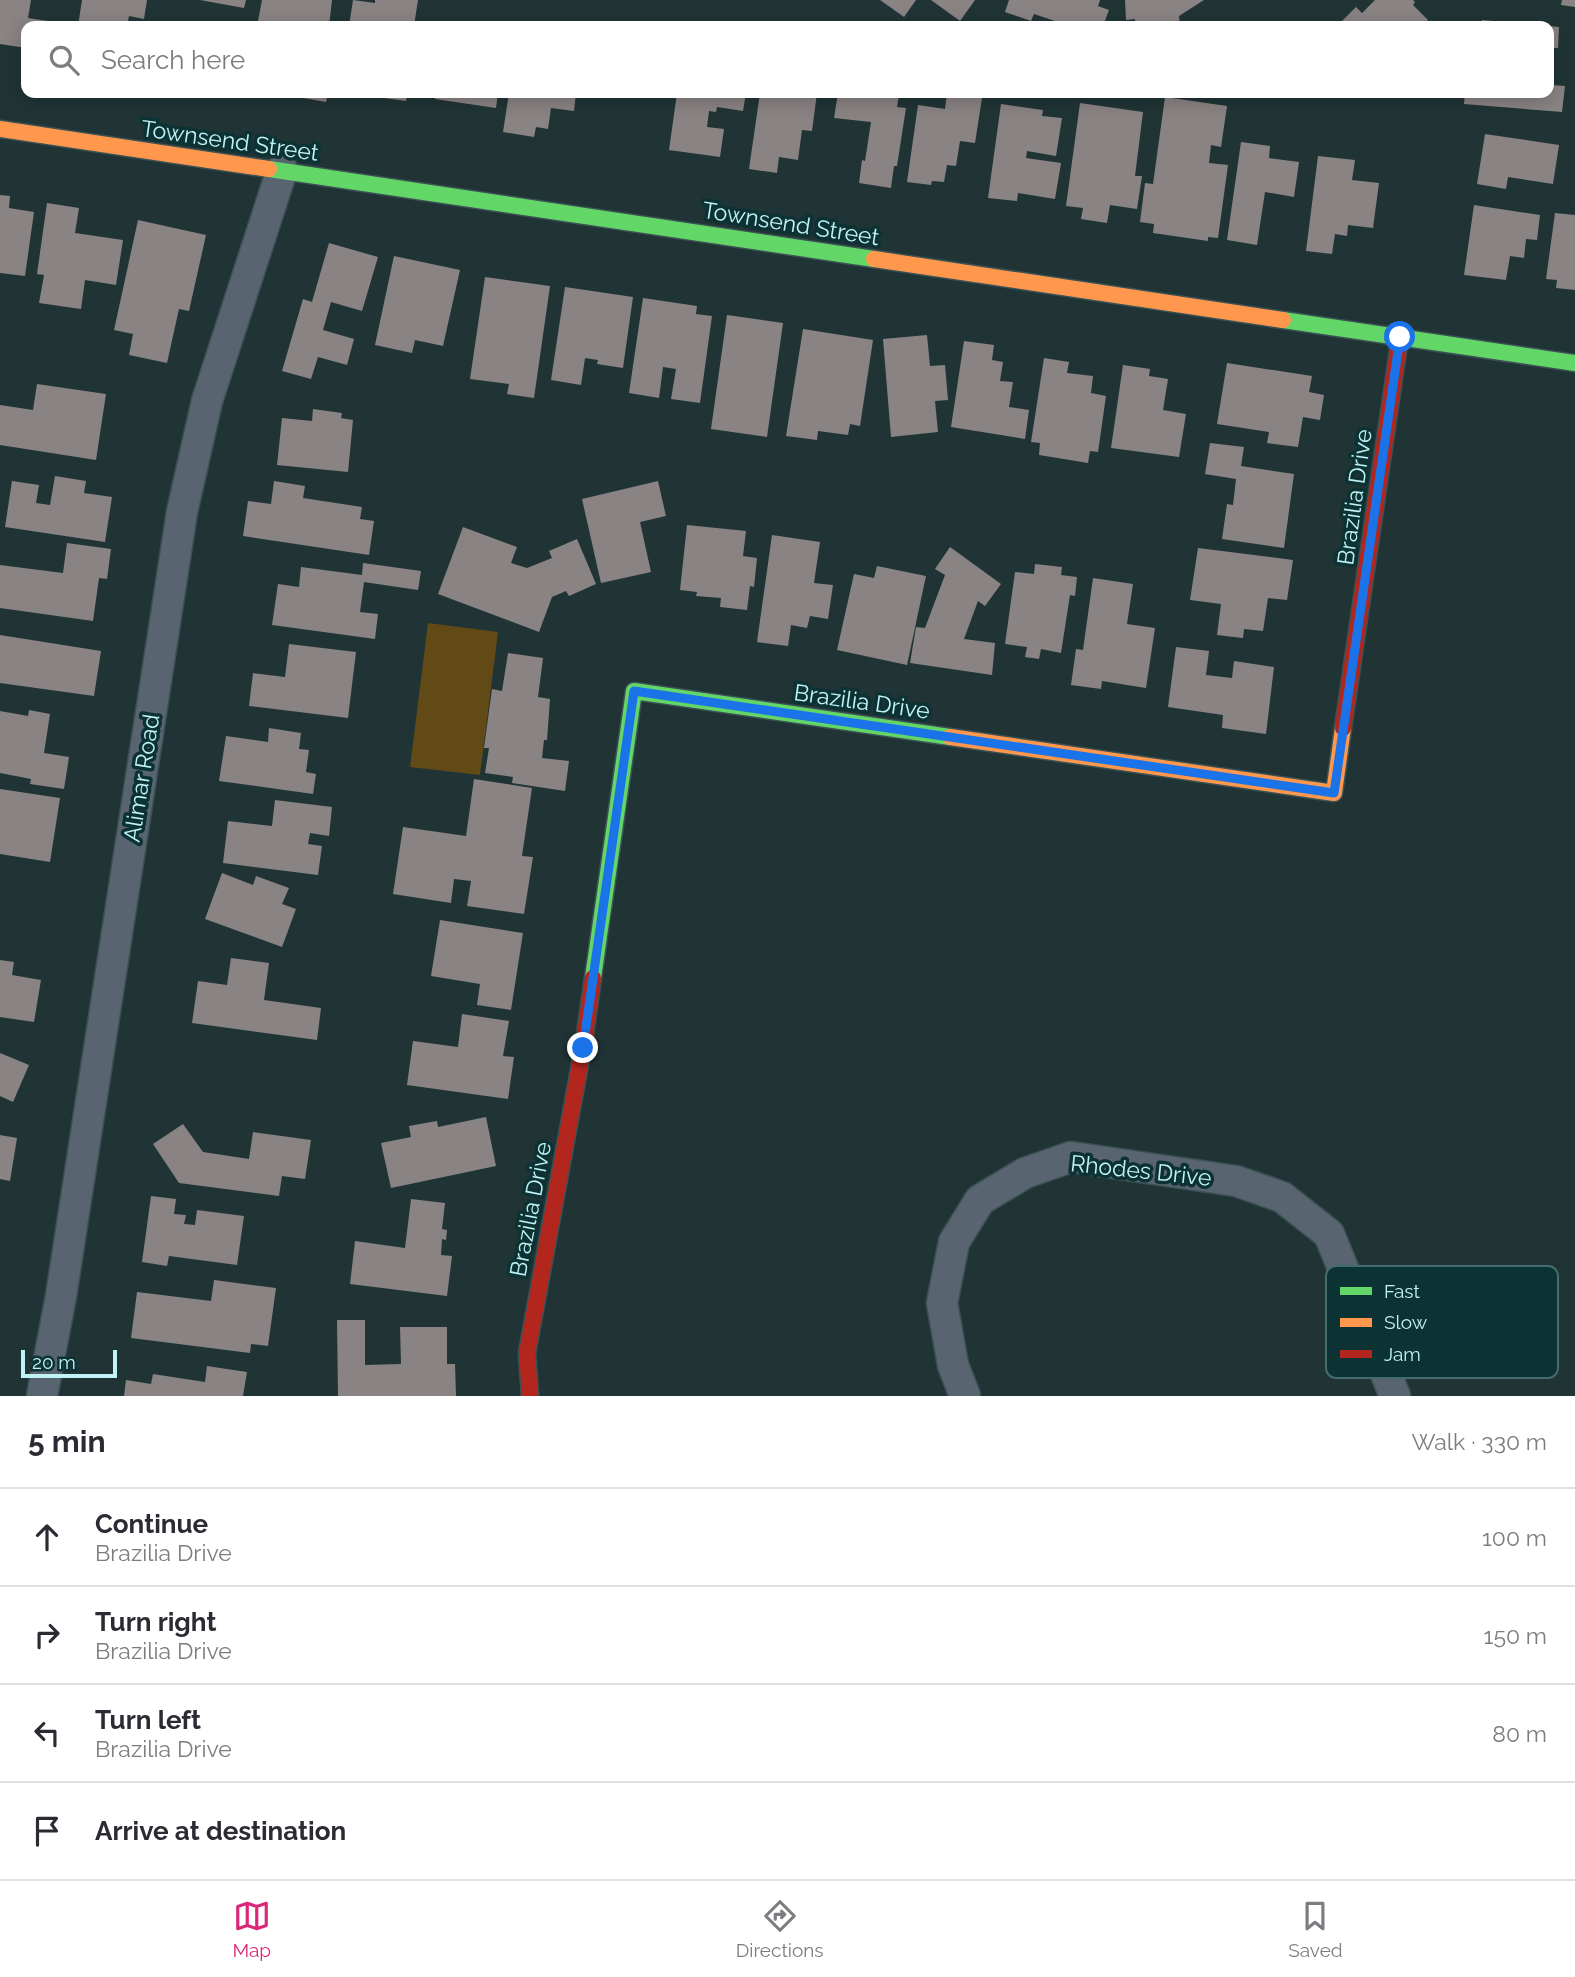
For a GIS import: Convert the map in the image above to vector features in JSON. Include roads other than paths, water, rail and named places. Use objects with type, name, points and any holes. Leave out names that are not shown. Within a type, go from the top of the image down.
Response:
[{"type":"street","name":"Townsend Street","points":[[0,129],[1575,362]]},
{"type":"street","name":"Alimar Road","points":[[43,1396],[182,512],[207,401],[282,170]]},
{"type":"street","name":"Brazilia Drive","points":[[530,1396],[527,1353],[583,1048],[634,691],[1334,793],[1400,337]]},
{"type":"street","name":"Rhodes Drive","points":[[965,1396],[953,1365],[942,1303],[954,1242],[980,1200],[1026,1173],[1071,1157],[1236,1181],[1282,1197],[1329,1234],[1342,1266]]},
{"type":"street","name":"Rhodes Drive","points":[[1388,1378],[1395,1396]]}]
